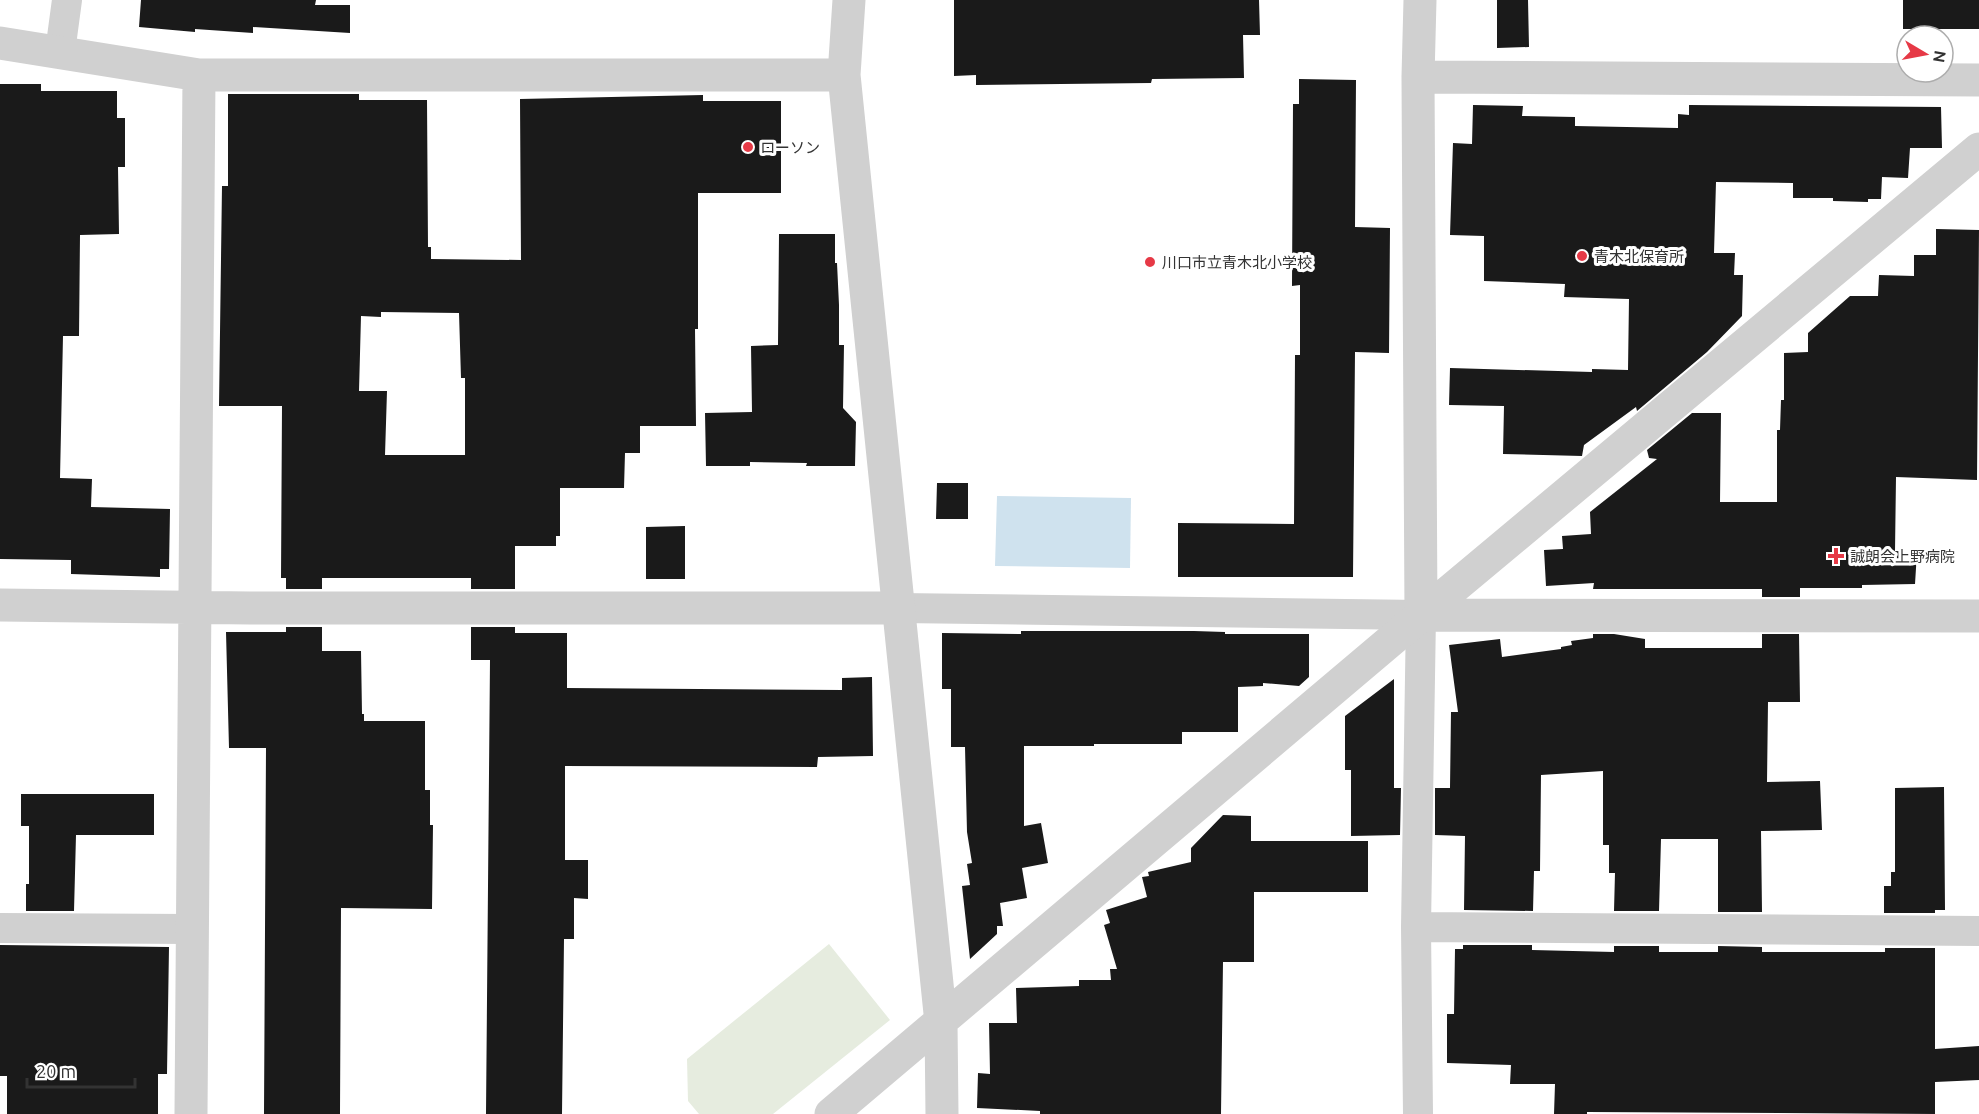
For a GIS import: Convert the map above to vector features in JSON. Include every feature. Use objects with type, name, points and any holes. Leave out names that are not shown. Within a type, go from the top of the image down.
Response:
[{"type":"street","points":[[60,52],[67,0]]},
{"type":"street","points":[[849,0],[844,75],[941,1023],[942,1114]]},
{"type":"street","points":[[1418,1114],[1416,927],[1421,615],[1418,77],[1420,0]]},
{"type":"street","points":[[0,43],[199,75],[844,75]]},
{"type":"street","points":[[190,1114],[199,75]]},
{"type":"street","points":[[1418,77],[1979,80]]},
{"type":"street","points":[[831,1114],[1421,615],[1979,149]]},
{"type":"street","points":[[0,605],[195,608],[899,608],[1421,615],[1979,616]]},
{"type":"street","points":[[1416,927],[1979,931]]},
{"type":"street","points":[[0,928],[192,929]]},
{"type":"shaded area","points":[[829,944],[890,1020],[773,1114],[699,1114],[688,1101],[687,1059]]},
{"type":"water","points":[[997,496],[1131,498],[1130,568],[995,566]]},
{"type":"building","points":[[141,0],[316,0],[315,5],[350,5],[350,33],[253,27],[253,33],[195,29],[195,32],[139,27]]},
{"type":"building","points":[[954,0],[1259,0],[1260,35],[1243,35],[1244,78],[1152,79],[1151,83],[976,85],[976,75],[954,76]]},
{"type":"building","points":[[1497,0],[1528,0],[1529,47],[1497,48]]},
{"type":"building","points":[[1903,0],[1979,0],[1979,29],[1955,29],[1955,24],[1903,24]]},
{"type":"building","points":[[1299,79],[1356,80],[1355,227],[1390,228],[1389,353],[1355,352],[1353,577],[1178,577],[1178,523],[1294,524],[1295,355],[1300,355],[1300,285],[1292,286],[1293,104],[1299,104]]},
{"type":"building","points":[[0,84],[41,84],[41,91],[117,91],[117,118],[125,118],[125,167],[118,167],[119,234],[80,235],[79,336],[63,336],[60,478],[92,479],[91,507],[170,509],[169,569],[160,569],[160,577],[71,574],[71,560],[0,559]]},
{"type":"building","points":[[228,94],[359,94],[359,100],[427,100],[428,247],[431,247],[431,259],[521,260],[520,99],[703,95],[703,101],[781,101],[781,193],[698,193],[698,329],[695,329],[696,426],[640,426],[640,453],[625,453],[624,488],[560,488],[560,536],[556,536],[556,546],[515,546],[515,589],[471,589],[471,578],[322,578],[322,589],[286,589],[286,578],[281,578],[282,406],[219,406],[222,186],[228,186]],"holes":[[[381,312],[459,313],[461,378],[465,378],[465,455],[385,455],[387,391],[359,391],[361,316],[381,317]]]},
{"type":"building","points":[[1473,105],[1523,106],[1522,116],[1575,117],[1575,126],[1678,128],[1678,114],[1689,115],[1689,105],[1941,107],[1942,148],[1910,148],[1908,178],[1882,177],[1881,199],[1868,199],[1868,202],[1833,201],[1833,198],[1793,198],[1793,183],[1716,182],[1714,253],[1735,253],[1734,275],[1743,275],[1742,316],[1707,352],[1637,411],[1636,407],[1584,445],[1582,456],[1503,454],[1504,406],[1449,405],[1450,368],[1592,372],[1592,369],[1628,370],[1629,299],[1564,297],[1565,284],[1484,281],[1484,236],[1450,235],[1453,143],[1472,144]]},
{"type":"building","points":[[1936,229],[1979,230],[1977,480],[1896,477],[1895,551],[1917,552],[1915,584],[1862,585],[1862,588],[1800,588],[1800,597],[1762,597],[1762,589],[1593,589],[1594,583],[1546,586],[1544,550],[1563,549],[1562,536],[1591,534],[1590,512],[1657,459],[1649,458],[1647,450],[1692,413],[1721,413],[1720,502],[1777,502],[1777,430],[1780,430],[1781,400],[1784,400],[1784,353],[1808,352],[1808,333],[1850,296],[1878,296],[1879,275],[1914,276],[1914,255],[1936,255]]},
{"type":"building","points":[[779,234],[835,234],[839,345],[844,345],[843,408],[856,422],[855,466],[806,466],[807,463],[750,462],[750,466],[706,466],[705,413],[752,412],[751,346],[778,345]]},
{"type":"building","points":[[937,483],[968,483],[968,519],[936,519]]},
{"type":"building","points":[[685,526],[685,579],[646,579],[646,527]]},
{"type":"building","points":[[286,627],[322,627],[322,651],[361,651],[364,721],[425,721],[425,790],[430,790],[430,825],[433,825],[432,909],[341,908],[340,1114],[264,1114],[266,748],[229,748],[226,632],[286,632]]},
{"type":"building","points":[[471,627],[515,627],[515,633],[567,633],[567,688],[842,690],[842,678],[872,677],[873,756],[818,757],[817,767],[565,766],[565,860],[588,860],[588,899],[574,898],[574,939],[564,939],[562,1114],[486,1114],[490,660],[471,660]]},
{"type":"building","points":[[1021,631],[1194,631],[1225,632],[1225,634],[1309,634],[1309,677],[1299,686],[1263,683],[1263,686],[1238,687],[1238,732],[1182,732],[1182,744],[1024,746],[1024,826],[1041,823],[1048,863],[1022,868],[1027,898],[1000,903],[1003,926],[997,926],[997,934],[970,959],[962,886],[970,885],[967,864],[972,863],[967,832],[965,747],[951,747],[951,689],[942,689],[942,633],[1021,634]]},
{"type":"building","points":[[1593,634],[1614,634],[1645,639],[1645,648],[1762,648],[1762,634],[1799,634],[1800,702],[1768,702],[1767,782],[1820,781],[1822,830],[1761,831],[1762,912],[1718,912],[1718,839],[1661,839],[1659,911],[1614,911],[1615,873],[1609,873],[1609,845],[1603,845],[1603,771],[1541,775],[1540,871],[1534,871],[1533,911],[1464,910],[1465,836],[1435,835],[1435,788],[1450,788],[1451,712],[1458,712],[1449,645],[1500,639],[1502,657],[1561,649],[1561,647],[1572,645],[1571,641],[1593,638]]},
{"type":"building","points":[[1394,679],[1394,788],[1401,788],[1400,835],[1351,836],[1351,770],[1345,770],[1345,716]]},
{"type":"building","points":[[1944,787],[1945,910],[1935,910],[1935,913],[1884,913],[1884,886],[1891,886],[1891,872],[1895,872],[1895,788]]},
{"type":"building","points":[[21,794],[154,794],[154,835],[76,835],[74,911],[26,911],[26,884],[29,884],[29,826],[21,826]]},
{"type":"building","points":[[1223,815],[1251,816],[1251,841],[1368,841],[1368,892],[1254,892],[1254,962],[1223,962],[1221,1114],[1040,1114],[1040,1111],[977,1108],[978,1073],[990,1074],[989,1023],[1017,1023],[1016,988],[1079,986],[1079,980],[1111,980],[1110,969],[1117,969],[1104,925],[1110,923],[1106,910],[1147,897],[1142,877],[1149,876],[1148,872],[1191,862],[1191,848]]},
{"type":"building","points":[[0,945],[169,947],[167,1074],[158,1074],[158,1114],[7,1114],[7,1076],[0,1076]]},
{"type":"building","points":[[1463,945],[1532,945],[1532,950],[1614,952],[1614,946],[1659,946],[1659,952],[1718,952],[1718,946],[1762,947],[1762,952],[1885,952],[1885,948],[1935,948],[1935,1049],[1979,1046],[1979,1080],[1935,1082],[1935,1114],[1587,1112],[1587,1114],[1554,1114],[1555,1084],[1510,1084],[1511,1065],[1447,1063],[1447,1014],[1454,1014],[1455,949],[1463,949]]},
{"type":"place","name":"ローソン","points":[[748,147]]},
{"type":"place","name":"青木北保育所","points":[[1582,256]]},
{"type":"place","name":"川口市立青木北小学校","points":[[1150,262]]},
{"type":"place","name":"誠朗会上野病院","points":[[1836,556]]}]
